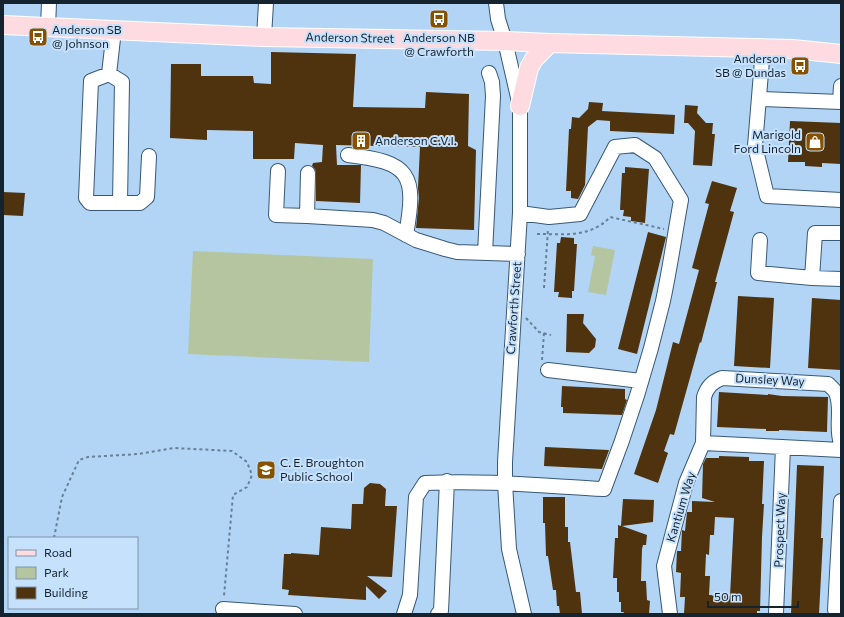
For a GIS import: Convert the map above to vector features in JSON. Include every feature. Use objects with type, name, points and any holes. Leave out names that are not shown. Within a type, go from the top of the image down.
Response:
[{"type":"main road","name":"Anderson Street","points":[[3,25],[264,37],[505,41],[793,49],[841,54]]},
{"type":"main road","points":[[520,106],[529,68],[534,59],[550,43]]},
{"type":"street","points":[[48,27],[49,3]]},
{"type":"street","points":[[264,37],[266,3]]},
{"type":"street","name":"Crawforth Street","points":[[496,3],[498,19],[505,41],[520,106],[520,213],[504,483],[509,549],[524,614]]},
{"type":"street","points":[[109,74],[114,30]]},
{"type":"street","points":[[763,48],[755,146],[767,196],[841,200]]},
{"type":"street","points":[[485,253],[493,96],[492,82],[489,73]]},
{"type":"street","points":[[109,74],[91,81],[86,198],[90,203],[140,203],[147,197],[149,156]]},
{"type":"street","points":[[109,74],[122,82],[120,203]]},
{"type":"street","points":[[759,98],[841,102],[841,86]]},
{"type":"street","points":[[404,614],[410,594],[416,497],[425,483],[447,481],[604,489],[617,457],[641,381],[663,301],[681,200],[655,158],[635,145],[615,147],[580,214],[549,218],[520,213]]},
{"type":"street","points":[[348,154],[383,160],[394,165],[408,178],[411,199],[406,234]]},
{"type":"street","points":[[278,171],[276,215],[373,220],[384,223],[416,240],[457,252],[518,254]]},
{"type":"street","points":[[307,216],[308,173]]},
{"type":"street","points":[[812,278],[815,232],[841,233]]},
{"type":"street","points":[[760,240],[758,273],[841,279]]},
{"type":"street","points":[[548,370],[641,381]]},
{"type":"street","name":"Dunsley Way","points":[[703,443],[705,392],[710,385],[722,378],[828,384],[836,393],[838,406],[838,437],[841,443]]},
{"type":"street","points":[[703,443],[841,450]]},
{"type":"street","name":"Kantium Way","points":[[670,614],[664,566],[686,483],[703,443]]},
{"type":"street","name":"Prospect Way","points":[[776,614],[783,447]]},
{"type":"street","points":[[438,614],[440,610],[447,481]]},
{"type":"street","points":[[838,614],[835,610],[840,541],[841,501]]},
{"type":"street","points":[[224,611],[295,614]]},
{"type":"path","points":[[537,234],[561,235],[584,232],[603,225],[610,217],[675,232]]},
{"type":"path","points":[[544,288],[549,218]]},
{"type":"path","points":[[514,308],[530,321],[539,332],[552,335]]},
{"type":"path","points":[[54,537],[62,497],[78,460],[88,457],[139,454],[174,448],[232,451],[248,462],[252,475],[248,487],[233,495],[224,611]]},
{"type":"green space","points":[[593,246],[615,250],[606,295],[588,292],[595,256],[591,255]]},
{"type":"green space","points":[[193,251],[373,259],[369,362],[188,354]]},
{"type":"building","name":"Anderson C.V.I.","points":[[271,52],[356,54],[353,107],[425,108],[426,92],[469,94],[468,146],[476,150],[474,230],[416,228],[419,198],[420,147],[336,145],[337,165],[361,165],[360,203],[316,201],[316,173],[312,166],[313,163],[322,162],[323,145],[295,143],[294,159],[253,159],[253,131],[207,130],[207,140],[170,138],[171,64],[201,64],[201,76],[253,76],[254,83],[271,84]]},
{"type":"building","points":[[589,102],[603,103],[602,111],[675,115],[674,134],[610,131],[610,121],[597,120],[588,127],[585,185],[578,199],[571,198],[571,191],[566,191],[569,129],[571,129],[572,117],[579,118],[588,109]]},
{"type":"building","points":[[685,105],[698,106],[697,113],[706,123],[713,123],[712,134],[715,134],[712,166],[693,165],[695,131],[688,123],[684,123]]},
{"type":"building","name":"Marigold Ford Lincoln","points":[[790,121],[841,123],[841,164],[822,163],[822,167],[805,166],[805,162],[788,162]]},
{"type":"building","points":[[625,167],[649,169],[645,223],[631,221],[631,217],[623,216],[624,210],[620,210],[622,173],[625,173]]},
{"type":"building","points":[[712,181],[737,188],[730,211],[734,212],[715,282],[717,282],[701,343],[700,342],[674,435],[670,434],[664,451],[668,453],[658,483],[634,474],[656,410],[673,342],[679,344],[699,270],[692,268],[709,204],[705,203]]},
{"type":"building","points":[[3,192],[25,193],[23,216],[3,215]]},
{"type":"building","points":[[648,232],[666,237],[637,354],[618,349]]},
{"type":"building","points":[[561,237],[574,238],[574,244],[577,244],[574,291],[572,291],[572,298],[558,297],[559,292],[554,292],[557,243],[560,243]]},
{"type":"building","points":[[738,296],[774,298],[770,368],[734,366]]},
{"type":"building","points":[[812,298],[841,300],[841,370],[808,368]]},
{"type":"building","points":[[567,314],[584,314],[583,323],[596,339],[595,347],[589,353],[566,352]]},
{"type":"building","points":[[562,386],[625,389],[625,399],[627,400],[622,415],[563,413],[563,407],[561,407]]},
{"type":"building","points":[[719,392],[828,397],[827,432],[779,430],[766,431],[766,429],[717,427]]},
{"type":"building","points":[[545,447],[609,450],[602,469],[544,466]]},
{"type":"building","points":[[719,456],[749,457],[749,461],[764,461],[760,611],[757,611],[757,614],[684,614],[685,597],[680,597],[681,573],[676,572],[677,551],[681,551],[682,530],[685,531],[687,512],[692,512],[692,501],[715,502],[702,498],[703,464],[706,458],[719,458]],"holes":[[[715,517],[734,518],[730,596],[709,595],[710,576],[705,576],[706,554],[709,555],[710,535],[714,535]]]},
{"type":"building","points":[[797,465],[824,466],[821,538],[823,538],[819,614],[791,614]]},
{"type":"building","points":[[370,483],[380,484],[386,489],[385,506],[397,506],[392,577],[367,576],[387,591],[379,599],[366,586],[366,600],[288,595],[289,590],[282,589],[284,554],[319,555],[321,527],[351,529],[352,504],[363,504],[364,488]]},
{"type":"building","points":[[543,497],[565,497],[565,527],[568,527],[568,542],[570,542],[576,592],[580,592],[582,614],[560,614],[559,606],[557,606],[556,590],[553,590],[548,556],[546,556],[545,523],[543,523]]},
{"type":"building","points":[[623,499],[654,500],[653,522],[622,526],[647,535],[646,545],[643,545],[642,549],[641,581],[646,581],[647,600],[650,601],[649,614],[623,614],[624,612],[621,612],[619,592],[617,592],[617,578],[613,578],[615,538],[618,538],[618,525],[621,526]]},
{"type":"place","name":"Anderson NB @ Crawforth","points":[[439,19]]},
{"type":"place","name":"Anderson SB @ Johnson","points":[[38,37]]},
{"type":"place","name":"Anderson SB @ Dundas","points":[[800,66]]},
{"type":"place","name":"Anderson C.V.I.","points":[[361,141]]},
{"type":"place","name":"Marigold Ford Lincoln","points":[[815,142]]},
{"type":"place","name":"C. E. Broughton Public School","points":[[266,470]]}]
